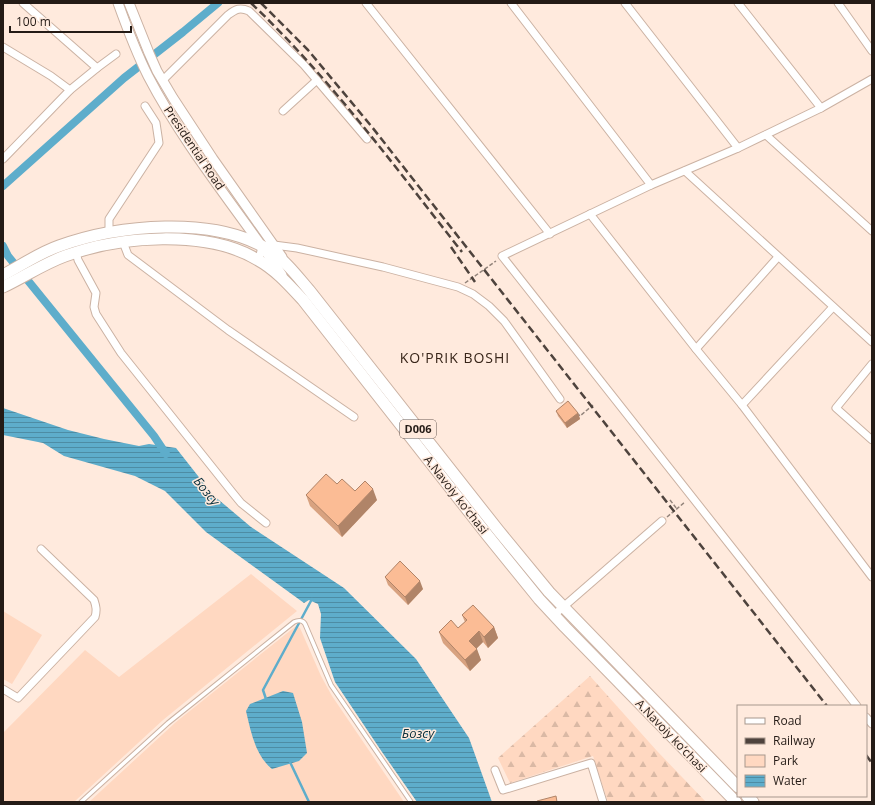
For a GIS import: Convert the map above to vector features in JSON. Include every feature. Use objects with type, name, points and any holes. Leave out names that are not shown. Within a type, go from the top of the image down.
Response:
[{"type":"main road","name":"D006","points":[[6,280],[65,244],[86,237],[129,229],[159,228],[204,230],[233,235],[268,246],[310,290],[498,530],[549,592],[572,618],[737,786]]},
{"type":"main road","name":"A.Navoiy ko‘chasi","points":[[34,264],[93,247],[123,242],[153,240],[200,242],[230,248],[259,260],[272,269],[288,283],[303,300],[488,536],[539,598],[565,627],[736,802]]},
{"type":"main road","points":[[539,598],[544,600],[546,599],[549,596],[549,592]]},
{"type":"main road","points":[[565,627],[566,620],[572,618]]},
{"type":"main road","points":[[709,775],[718,766]]},
{"type":"street","points":[[23,3],[97,68]]},
{"type":"street","name":"Presidential Road","points":[[118,3],[139,57],[174,120],[202,162],[268,246]]},
{"type":"street","name":"Presidential Road","points":[[129,3],[157,71],[268,246],[288,283]]},
{"type":"street","points":[[366,3],[550,234]]},
{"type":"street","points":[[511,3],[651,185]]},
{"type":"street","points":[[625,3],[738,148]]},
{"type":"street","points":[[738,3],[821,108]]},
{"type":"street","points":[[838,3],[872,52]]},
{"type":"street","points":[[163,80],[228,15],[243,8],[248,11],[304,66],[367,139]]},
{"type":"street","points":[[3,47],[51,76],[70,90]]},
{"type":"street","points":[[3,159],[70,90],[116,54]]},
{"type":"street","points":[[856,705],[502,256],[651,185],[766,135],[821,108],[872,79]]},
{"type":"street","points":[[283,111],[317,80]]},
{"type":"street","points":[[109,232],[109,219],[159,143],[156,122],[145,106]]},
{"type":"street","points":[[766,135],[872,231]]},
{"type":"street","points":[[685,171],[872,342]]},
{"type":"street","points":[[590,214],[742,405],[872,577]]},
{"type":"street","points":[[123,242],[128,255],[228,330],[354,417]]},
{"type":"street","points":[[259,260],[268,246],[297,248],[383,267],[458,287],[481,299],[497,313],[560,399]]},
{"type":"street","points":[[76,252],[78,260],[96,293],[94,307],[96,314],[121,353],[236,498],[266,523]]},
{"type":"street","points":[[696,349],[778,257]]},
{"type":"street","points":[[742,405],[833,307]]},
{"type":"street","points":[[872,364],[836,408],[872,440]]},
{"type":"street","points":[[554,615],[662,521]]},
{"type":"street","points":[[3,689],[18,698],[95,617],[96,609],[94,600],[41,549]]},
{"type":"street","points":[[495,770],[503,790],[591,763],[603,802]]},
{"type":"lane","points":[[82,802],[168,723],[294,622],[300,620],[306,624],[324,671],[336,693],[410,802]]},
{"type":"path","points":[[458,287],[502,256]]},
{"type":"path","points":[[576,411],[580,416],[594,405]]},
{"type":"path","points":[[662,521],[692,496]]},
{"type":"path","points":[[670,500],[677,509]]},
{"type":"green space","points":[[251,574],[297,611],[163,720],[74,802],[3,802],[3,733],[85,650],[119,677]]},
{"type":"green space","points":[[3,611],[42,635],[12,684],[3,679]]},
{"type":"green space","points":[[296,626],[300,628],[321,676],[332,696],[404,802],[89,802],[176,722]]},
{"type":"green space","points":[[590,676],[657,751],[706,802],[608,802],[593,756],[510,783],[498,758]]},
{"type":"water","name":"Бозсу","points":[[3,408],[68,430],[104,439],[139,446],[149,444],[176,448],[213,495],[251,527],[344,588],[416,659],[469,738],[492,802],[417,802],[335,682],[320,638],[321,614],[318,604],[309,600],[304,603],[206,532],[165,491],[135,476],[64,456],[43,443],[3,435]]},
{"type":"water","points":[[283,691],[293,693],[302,722],[307,753],[299,761],[272,769],[261,757],[254,743],[246,711],[250,704]]},
{"type":"building","points":[[568,401],[578,413],[565,423],[556,411]]},
{"type":"building","points":[[326,474],[337,484],[342,479],[355,491],[365,481],[373,489],[338,526],[306,495]]},
{"type":"building","points":[[400,561],[420,581],[405,597],[385,577]]},
{"type":"building","points":[[473,605],[494,627],[484,637],[479,631],[469,641],[477,649],[465,660],[439,632],[451,620],[458,628],[467,620],[462,615]]},
{"type":"building","points":[[556,796],[557,802],[537,801]]},
{"type":"waterway","points":[[3,186],[124,78],[218,3]]},
{"type":"waterway","points":[[3,246],[8,256],[154,436],[166,454]]},
{"type":"waterway","points":[[266,699],[263,690],[312,599]]},
{"type":"waterway","points":[[290,762],[309,802]]},
{"type":"railway","points":[[251,3],[335,92],[462,252]]},
{"type":"railway","points":[[261,3],[308,50],[372,127],[826,705]]},
{"type":"railway","points":[[451,247],[475,282]]},
{"type":"railway","points":[[867,756],[872,763]]},
{"type":"district","name":"KO'PRIK BOSHI","points":[[455,358]]}]
